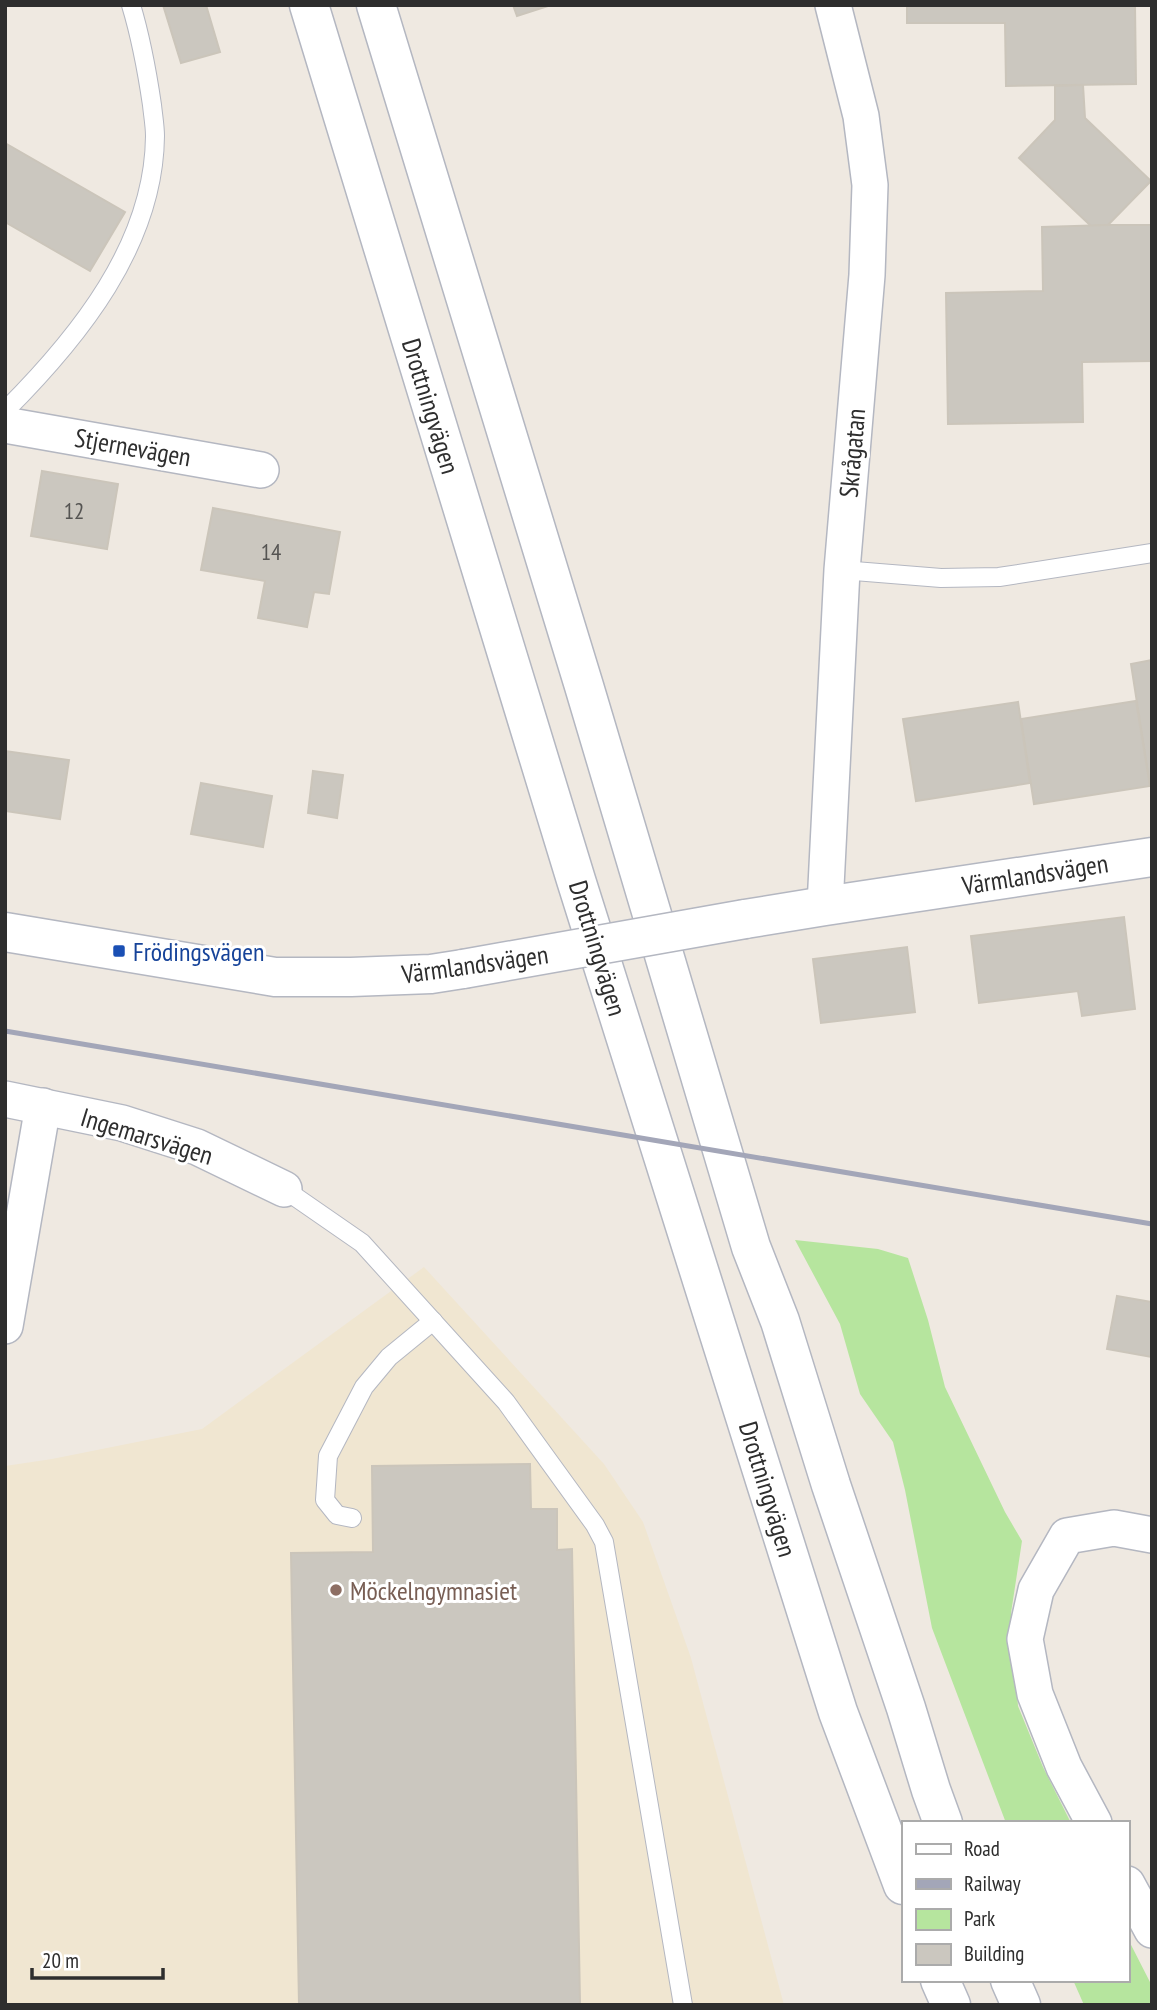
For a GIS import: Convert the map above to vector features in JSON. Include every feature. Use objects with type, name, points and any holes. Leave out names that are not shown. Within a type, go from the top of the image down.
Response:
[{"type":"main road","name":"Drottningvägen","points":[[309,5],[572,867],[825,1672],[902,1882]]},
{"type":"main road","points":[[376,5],[584,686],[751,1247],[780,1321],[831,1485],[942,1821]]},
{"type":"main road","name":"Värmlandsvägen","points":[[5,932],[275,977],[431,974],[825,905],[1152,857]]},
{"type":"main road","points":[[941,1982],[951,2005]]},
{"type":"main road","points":[[1011,1982],[1021,2005]]},
{"type":"street","name":"Skrågatan","points":[[825,905],[842,570],[867,275],[870,185],[861,116],[833,5]]},
{"type":"street","name":"Stjernevägen","points":[[5,425],[261,470]]},
{"type":"street","name":"Ingemarsvägen","points":[[5,1099],[122,1123],[197,1147],[284,1189]]},
{"type":"street","points":[[5,1326],[43,1106]]},
{"type":"street","points":[[1093,1821],[1064,1767],[1035,1694],[1025,1639],[1036,1590],[1067,1535],[1114,1528],[1152,1535]]},
{"type":"street","points":[[1129,1888],[1152,1930]]},
{"type":"lane","points":[[5,411],[30,387],[85,321],[125,254],[143,206],[152,172],[155,134],[147,69],[131,5]]},
{"type":"lane","points":[[842,570],[941,578],[999,577],[1152,553]]},
{"type":"lane","points":[[284,1189],[362,1243],[433,1321],[506,1402],[595,1525],[604,1542],[683,2005]]},
{"type":"lane","points":[[352,1518],[337,1515],[325,1500],[328,1456],[364,1387],[389,1357],[433,1321]]},
{"type":"shaded area","name":"Möckelngymnasiet","points":[[424,1267],[604,1464],[643,1522],[691,1658],[784,2005],[5,2005],[5,1466],[202,1429]]},
{"type":"green space","points":[[795,1240],[878,1249],[908,1258],[928,1320],[945,1387],[1005,1512],[1022,1541],[1011,1613],[1018,1706],[1043,1767],[1070,1821],[1005,1821],[932,1628],[893,1442],[860,1394],[840,1324]]},
{"type":"green space","points":[[1129,1941],[1152,1986],[1152,2005],[1084,2005],[1074,1982],[1129,1982]]},
{"type":"building","points":[[163,5],[206,5],[220,52],[181,63]]},
{"type":"building","points":[[513,5],[551,5],[517,16]]},
{"type":"building","points":[[907,5],[1135,5],[1136,84],[1006,86],[1005,23],[907,23]]},
{"type":"building","points":[[1083,85],[1085,118],[1151,181],[1108,225],[1091,226],[1019,158],[1055,120],[1055,86]]},
{"type":"building","points":[[5,143],[125,212],[90,271],[5,222]]},
{"type":"building","points":[[1152,225],[1152,361],[1082,362],[1083,422],[948,424],[946,293],[1043,291],[1042,227]]},
{"type":"building","points":[[42,471],[118,484],[107,549],[31,536]]},
{"type":"building","points":[[213,508],[340,532],[329,594],[314,592],[307,627],[258,618],[265,581],[201,570]]},
{"type":"building","points":[[1152,660],[1152,786],[1150,786],[1131,664]]},
{"type":"building","points":[[1136,701],[1150,786],[1034,804],[1021,719]]},
{"type":"building","points":[[1018,702],[1030,783],[916,801],[903,719]]},
{"type":"building","points":[[5,751],[69,760],[60,819],[5,811]]},
{"type":"building","points":[[313,771],[343,775],[337,818],[308,813]]},
{"type":"building","points":[[201,783],[272,796],[263,847],[191,834]]},
{"type":"building","points":[[1124,917],[1135,1009],[1082,1016],[1078,991],[979,1003],[971,936]]},
{"type":"building","points":[[907,947],[915,1012],[821,1023],[813,959]]},
{"type":"building","points":[[1117,1296],[1152,1302],[1152,1357],[1107,1349]]},
{"type":"building","points":[[530,1464],[531,1509],[557,1509],[557,1550],[572,1549],[580,2005],[299,2005],[291,1553],[373,1552],[372,1466]]},
{"type":"railway","points":[[5,1031],[1152,1224]]},
{"type":"place","name":"Frödingsvägen","points":[[119,951]]},
{"type":"place","name":"Möckelngymnasiet","points":[[336,1590]]}]
